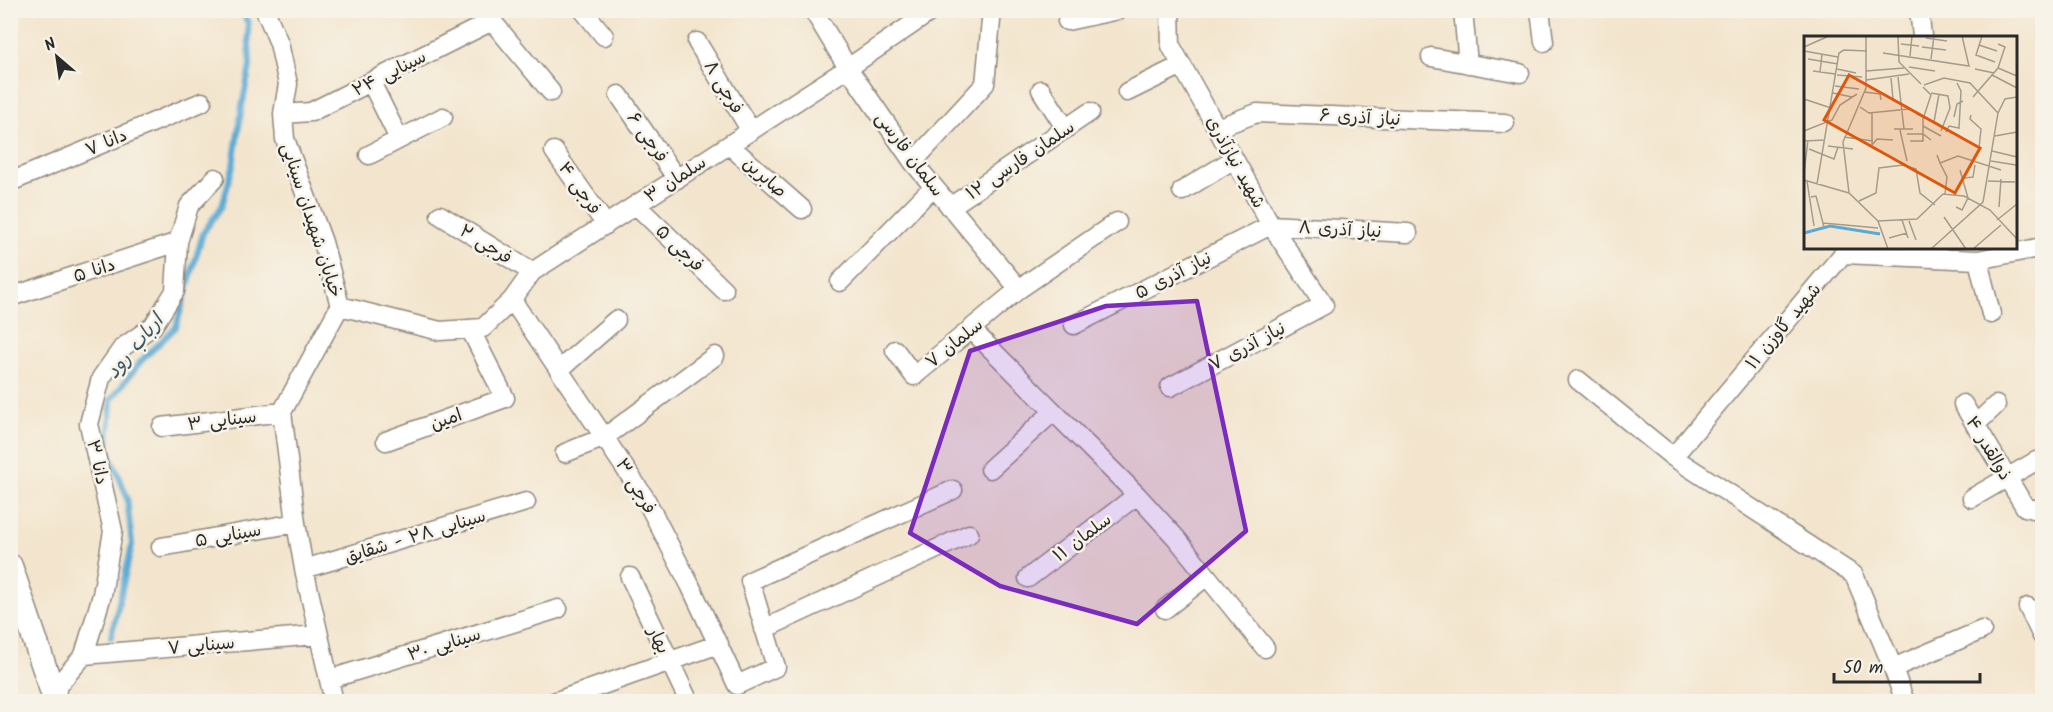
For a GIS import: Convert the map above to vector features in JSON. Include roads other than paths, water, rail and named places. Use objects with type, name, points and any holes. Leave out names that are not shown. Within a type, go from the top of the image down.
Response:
[{"type":"street","name":"خیابان شهیدان سینایی","points":[[265,10],[279,43],[288,84],[283,114],[285,139],[323,242],[340,306],[282,412]]},
{"type":"street","points":[[583,10],[604,36]]},
{"type":"street","name":"سلمان فارسی","points":[[813,10],[848,68],[912,162],[1019,289]]},
{"type":"street","name":"سلمان ۳","points":[[470,329],[483,328],[512,300],[532,272],[848,68],[933,10]]},
{"type":"street","points":[[912,162],[985,84],[992,10]]},
{"type":"street","points":[[1067,21],[1118,10]]},
{"type":"street","name":"شهید نیازآذری","points":[[1170,10],[1171,46],[1271,225],[1324,305]]},
{"type":"street","points":[[1463,10],[1468,64]]},
{"type":"street","points":[[1540,10],[1544,42]]},
{"type":"street","points":[[1919,10],[1922,36]]},
{"type":"street","name":"سینایی ۲۴","points":[[283,114],[311,112],[492,21],[551,92]]},
{"type":"street","name":"فرجی ۸","points":[[697,42],[751,131]]},
{"type":"street","points":[[1431,57],[1520,73]]},
{"type":"street","points":[[1128,92],[1182,65]]},
{"type":"street","points":[[371,82],[399,139]]},
{"type":"street","points":[[1041,90],[1066,129]]},
{"type":"street","name":"فرجی ۶","points":[[619,95],[677,179]]},
{"type":"street","name":"دانا ۷","points":[[10,182],[202,102]]},
{"type":"street","name":"سلمان فارسی ۱۲","points":[[950,207],[1090,112]]},
{"type":"street","name":"نیاز آذری ۶","points":[[1217,128],[1257,112],[1505,123]]},
{"type":"street","points":[[369,154],[443,117]]},
{"type":"street","name":"صابرین","points":[[729,145],[802,208]]},
{"type":"street","name":"فرجی ۴","points":[[554,151],[606,225]]},
{"type":"street","points":[[1182,191],[1234,159]]},
{"type":"street","name":"دانا ۳","points":[[54,700],[58,685],[84,655],[102,595],[113,531],[88,423],[101,378],[123,347],[153,326],[175,291],[178,242],[189,206],[215,178]]},
{"type":"street","points":[[840,282],[933,187]]},
{"type":"street","name":"فرجی ۵","points":[[636,205],[724,290]]},
{"type":"street","name":"فرجی ۲","points":[[440,215],[532,272]]},
{"type":"street","name":"سلمان ۷","points":[[894,350],[914,376],[1019,289],[1118,222]]},
{"type":"street","name":"نیاز آذری ۸","points":[[1271,225],[1408,233]]},
{"type":"street","name":"نیاز آذری ۵","points":[[1074,325],[1271,225]]},
{"type":"street","name":"دانا ۵","points":[[10,297],[178,242]]},
{"type":"street","name":"شهید گاوزن ۱۱","points":[[1673,457],[1843,254],[1978,260],[2043,247]]},
{"type":"street","points":[[1978,260],[1991,314]]},
{"type":"street","name":"فرجی ۳","points":[[512,300],[645,498],[719,644],[737,685],[776,667],[764,629]]},
{"type":"street","name":"نیاز آذری ۷","points":[[1170,387],[1324,305]]},
{"type":"street","points":[[340,306],[440,331],[470,329]]},
{"type":"street","points":[[559,370],[616,320]]},
{"type":"street","name":"امین","points":[[386,441],[505,398],[470,329]]},
{"type":"street","points":[[971,329],[1137,495],[1177,539],[1265,648]]},
{"type":"street","points":[[565,453],[606,437],[715,356]]},
{"type":"street","points":[[1578,380],[1673,457],[1854,575],[1905,702]]},
{"type":"street","name":"ذوالقدر ۴","points":[[1963,404],[2025,507],[2043,511]]},
{"type":"street","points":[[1975,425],[1996,405]]},
{"type":"street","points":[[282,412],[304,569],[317,635],[334,702]]},
{"type":"street","name":"سینایی ۳","points":[[162,427],[282,412]]},
{"type":"street","points":[[990,469],[1053,412]]},
{"type":"street","points":[[1972,498],[2036,461]]},
{"type":"street","points":[[953,490],[750,581],[764,629],[969,534]]},
{"type":"street","name":"سلمان ۱۱","points":[[1028,578],[1137,495]]},
{"type":"street","name":"سینایی ۲۸ - شقایق","points":[[304,569],[526,502]]},
{"type":"street","name":"سینایی ۵","points":[[161,547],[296,523]]},
{"type":"street","points":[[10,566],[54,700]]},
{"type":"street","points":[[1165,609],[1207,576]]},
{"type":"street","name":"بهار","points":[[630,577],[689,702]]},
{"type":"street","points":[[2028,607],[2043,636]]},
{"type":"street","name":"سینایی ۳۰","points":[[330,679],[558,609]]},
{"type":"street","points":[[1893,668],[1982,630]]},
{"type":"street","name":"سینایی ۷","points":[[84,655],[317,635]]},
{"type":"street","points":[[554,702],[719,644]]},
{"type":"waterway","name":"ارباب رود","points":[[111,637],[132,545],[127,497],[108,449],[111,400],[141,361],[176,327],[203,233],[222,206],[233,166],[250,66],[248,23],[241,10]]}]
